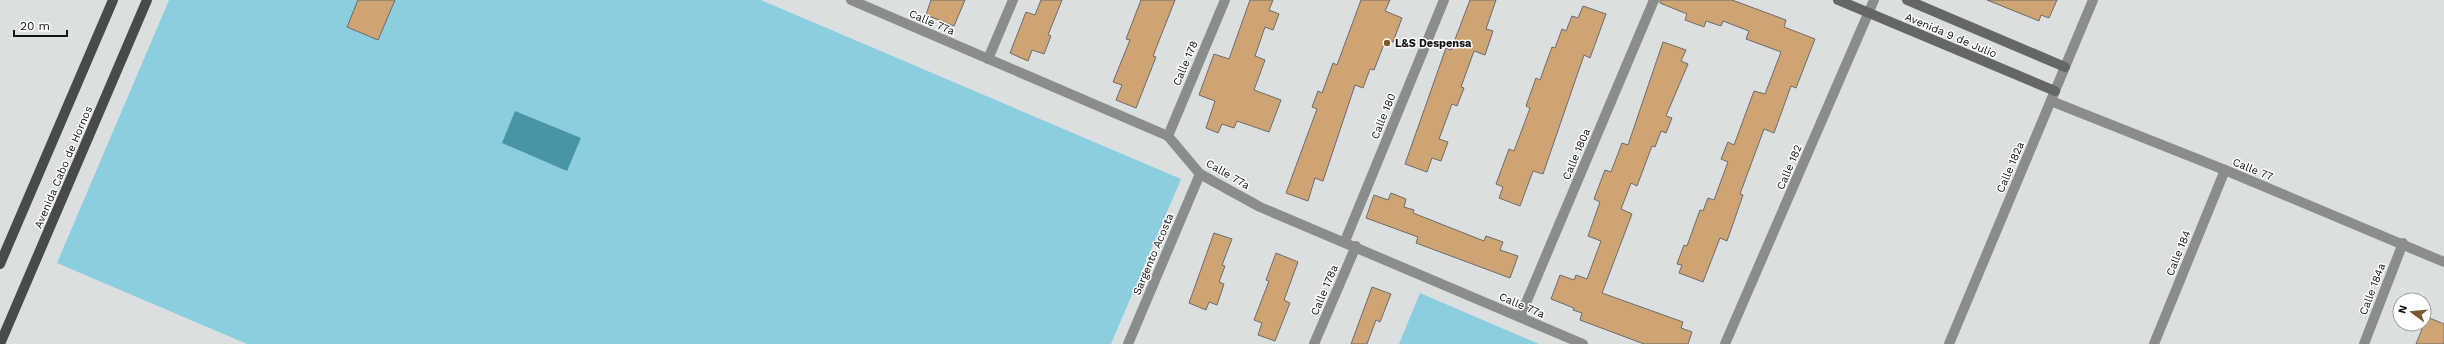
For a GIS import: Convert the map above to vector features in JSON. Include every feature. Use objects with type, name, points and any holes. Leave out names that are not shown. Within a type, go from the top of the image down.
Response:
[{"type":"main road","name":"Avenida Cabo de Hornos","points":[[0,264],[113,0]]},
{"type":"main road","name":"Avenida Cabo de Hornos","points":[[0,344],[148,0]]},
{"type":"main road","name":"Avenida 9 de Julio","points":[[1838,0],[2055,92]]},
{"type":"main road","name":"Avenida 9 de Julio","points":[[1907,0],[2065,67]]},
{"type":"street","name":"Calle 77a","points":[[851,0],[1168,136],[1200,174],[1260,206],[1345,241],[1583,344]]},
{"type":"street","points":[[988,59],[1013,0]]},
{"type":"street","name":"Calle 178","points":[[1168,136],[1225,0]]},
{"type":"street","name":"Calle 180","points":[[1345,241],[1444,0]]},
{"type":"street","name":"Calle 180a","points":[[1520,317],[1654,0]]},
{"type":"street","name":"Calle 182","points":[[1725,344],[1874,0]]},
{"type":"street","name":"Calle 182a","points":[[1949,344],[2093,0]]},
{"type":"street","name":"Calle 77","points":[[2051,101],[2225,170],[2403,243],[2444,262]]},
{"type":"street","name":"Calle 184","points":[[2154,344],[2225,170]]},
{"type":"street","name":"Sargento Acosta","points":[[1128,344],[1200,174]]},
{"type":"street","name":"Calle 184a","points":[[2364,344],[2403,243]]},
{"type":"street","name":"Calle 178a","points":[[1314,344],[1356,246]]},
{"type":"shaded area","points":[[169,0],[761,0],[1181,179],[1111,344],[247,344],[57,263]]},
{"type":"shaded area","points":[[515,111],[581,138],[567,171],[502,143]]},
{"type":"shaded area","points":[[1420,293],[1539,344],[1399,344]]},
{"type":"building","points":[[358,0],[395,0],[378,40],[347,27]]},
{"type":"building","points":[[931,0],[965,0],[954,26],[926,15]]},
{"type":"building","points":[[1041,0],[1062,0],[1048,35],[1051,36],[1044,54],[1032,50],[1028,61],[1010,53],[1026,12],[1035,15]]},
{"type":"building","points":[[1141,0],[1175,0],[1153,56],[1156,57],[1136,108],[1116,100],[1122,85],[1113,82],[1130,40],[1126,39]]},
{"type":"building","points":[[1250,0],[1273,0],[1269,10],[1279,14],[1273,30],[1265,27],[1255,56],[1265,60],[1254,90],[1281,100],[1269,132],[1237,121],[1234,128],[1222,124],[1218,133],[1206,128],[1215,101],[1199,95],[1214,54],[1229,59]]},
{"type":"building","points":[[1361,0],[1390,0],[1385,11],[1402,18],[1393,42],[1386,39],[1374,70],[1370,69],[1363,88],[1355,85],[1323,181],[1315,178],[1308,201],[1286,193],[1317,109],[1312,107],[1318,91],[1322,93],[1333,63],[1337,65]]},
{"type":"building","points":[[1470,0],[1496,0],[1486,29],[1493,31],[1485,55],[1474,51],[1461,87],[1464,88],[1457,106],[1452,104],[1439,139],[1448,142],[1441,161],[1432,158],[1427,172],[1405,164],[1446,48],[1451,50]]},
{"type":"building","points":[[1660,0],[1732,0],[1786,20],[1784,27],[1815,39],[1796,88],[1791,86],[1774,133],[1764,129],[1740,194],[1743,195],[1727,241],[1720,238],[1703,282],[1679,273],[1682,265],[1677,264],[1684,245],[1687,246],[1700,210],[1703,211],[1708,198],[1714,200],[1728,162],[1721,159],[1728,142],[1734,145],[1754,91],[1765,94],[1781,52],[1746,39],[1749,31],[1723,21],[1721,26],[1706,21],[1704,27],[1685,20],[1687,14],[1660,3]]},
{"type":"building","points":[[1987,0],[2057,0],[2049,18],[2041,15],[2039,21]]},
{"type":"building","points":[[1583,6],[1606,14],[1590,58],[1584,55],[1543,174],[1533,171],[1520,206],[1499,198],[1503,187],[1496,184],[1509,149],[1514,151],[1530,108],[1526,106],[1536,78],[1540,80],[1552,47],[1555,48],[1562,29],[1566,31],[1572,16],[1578,18]]},
{"type":"building","points":[[1663,42],[1686,50],[1681,61],[1688,64],[1666,116],[1672,118],[1666,133],[1661,131],[1655,147],[1652,146],[1637,186],[1631,183],[1621,209],[1632,214],[1602,293],[1683,322],[1681,328],[1692,332],[1688,344],[1644,344],[1580,320],[1582,313],[1573,310],[1574,308],[1551,299],[1560,275],[1574,280],[1576,275],[1587,279],[1601,241],[1588,236],[1600,202],[1594,199],[1605,170],[1611,172],[1622,143],[1628,145]]},
{"type":"building","points":[[1391,193],[1406,199],[1404,207],[1414,210],[1413,213],[1484,241],[1486,236],[1503,242],[1500,250],[1518,256],[1510,278],[1416,243],[1418,237],[1366,218],[1374,195],[1388,200]]},
{"type":"building","points":[[1214,233],[1232,239],[1222,265],[1225,266],[1219,282],[1224,284],[1217,305],[1209,302],[1206,310],[1189,303]]},
{"type":"building","points":[[1276,253],[1298,262],[1284,300],[1290,303],[1275,341],[1258,335],[1262,323],[1254,320],[1269,281],[1266,280]]},
{"type":"building","points":[[1372,287],[1391,294],[1380,322],[1376,320],[1367,344],[1351,344]]},
{"type":"building","points":[[2432,319],[2444,324],[2444,344],[2416,344],[2421,332],[2432,332]]},
{"type":"place","name":"L&S Despensa","points":[[1387,43]]}]
